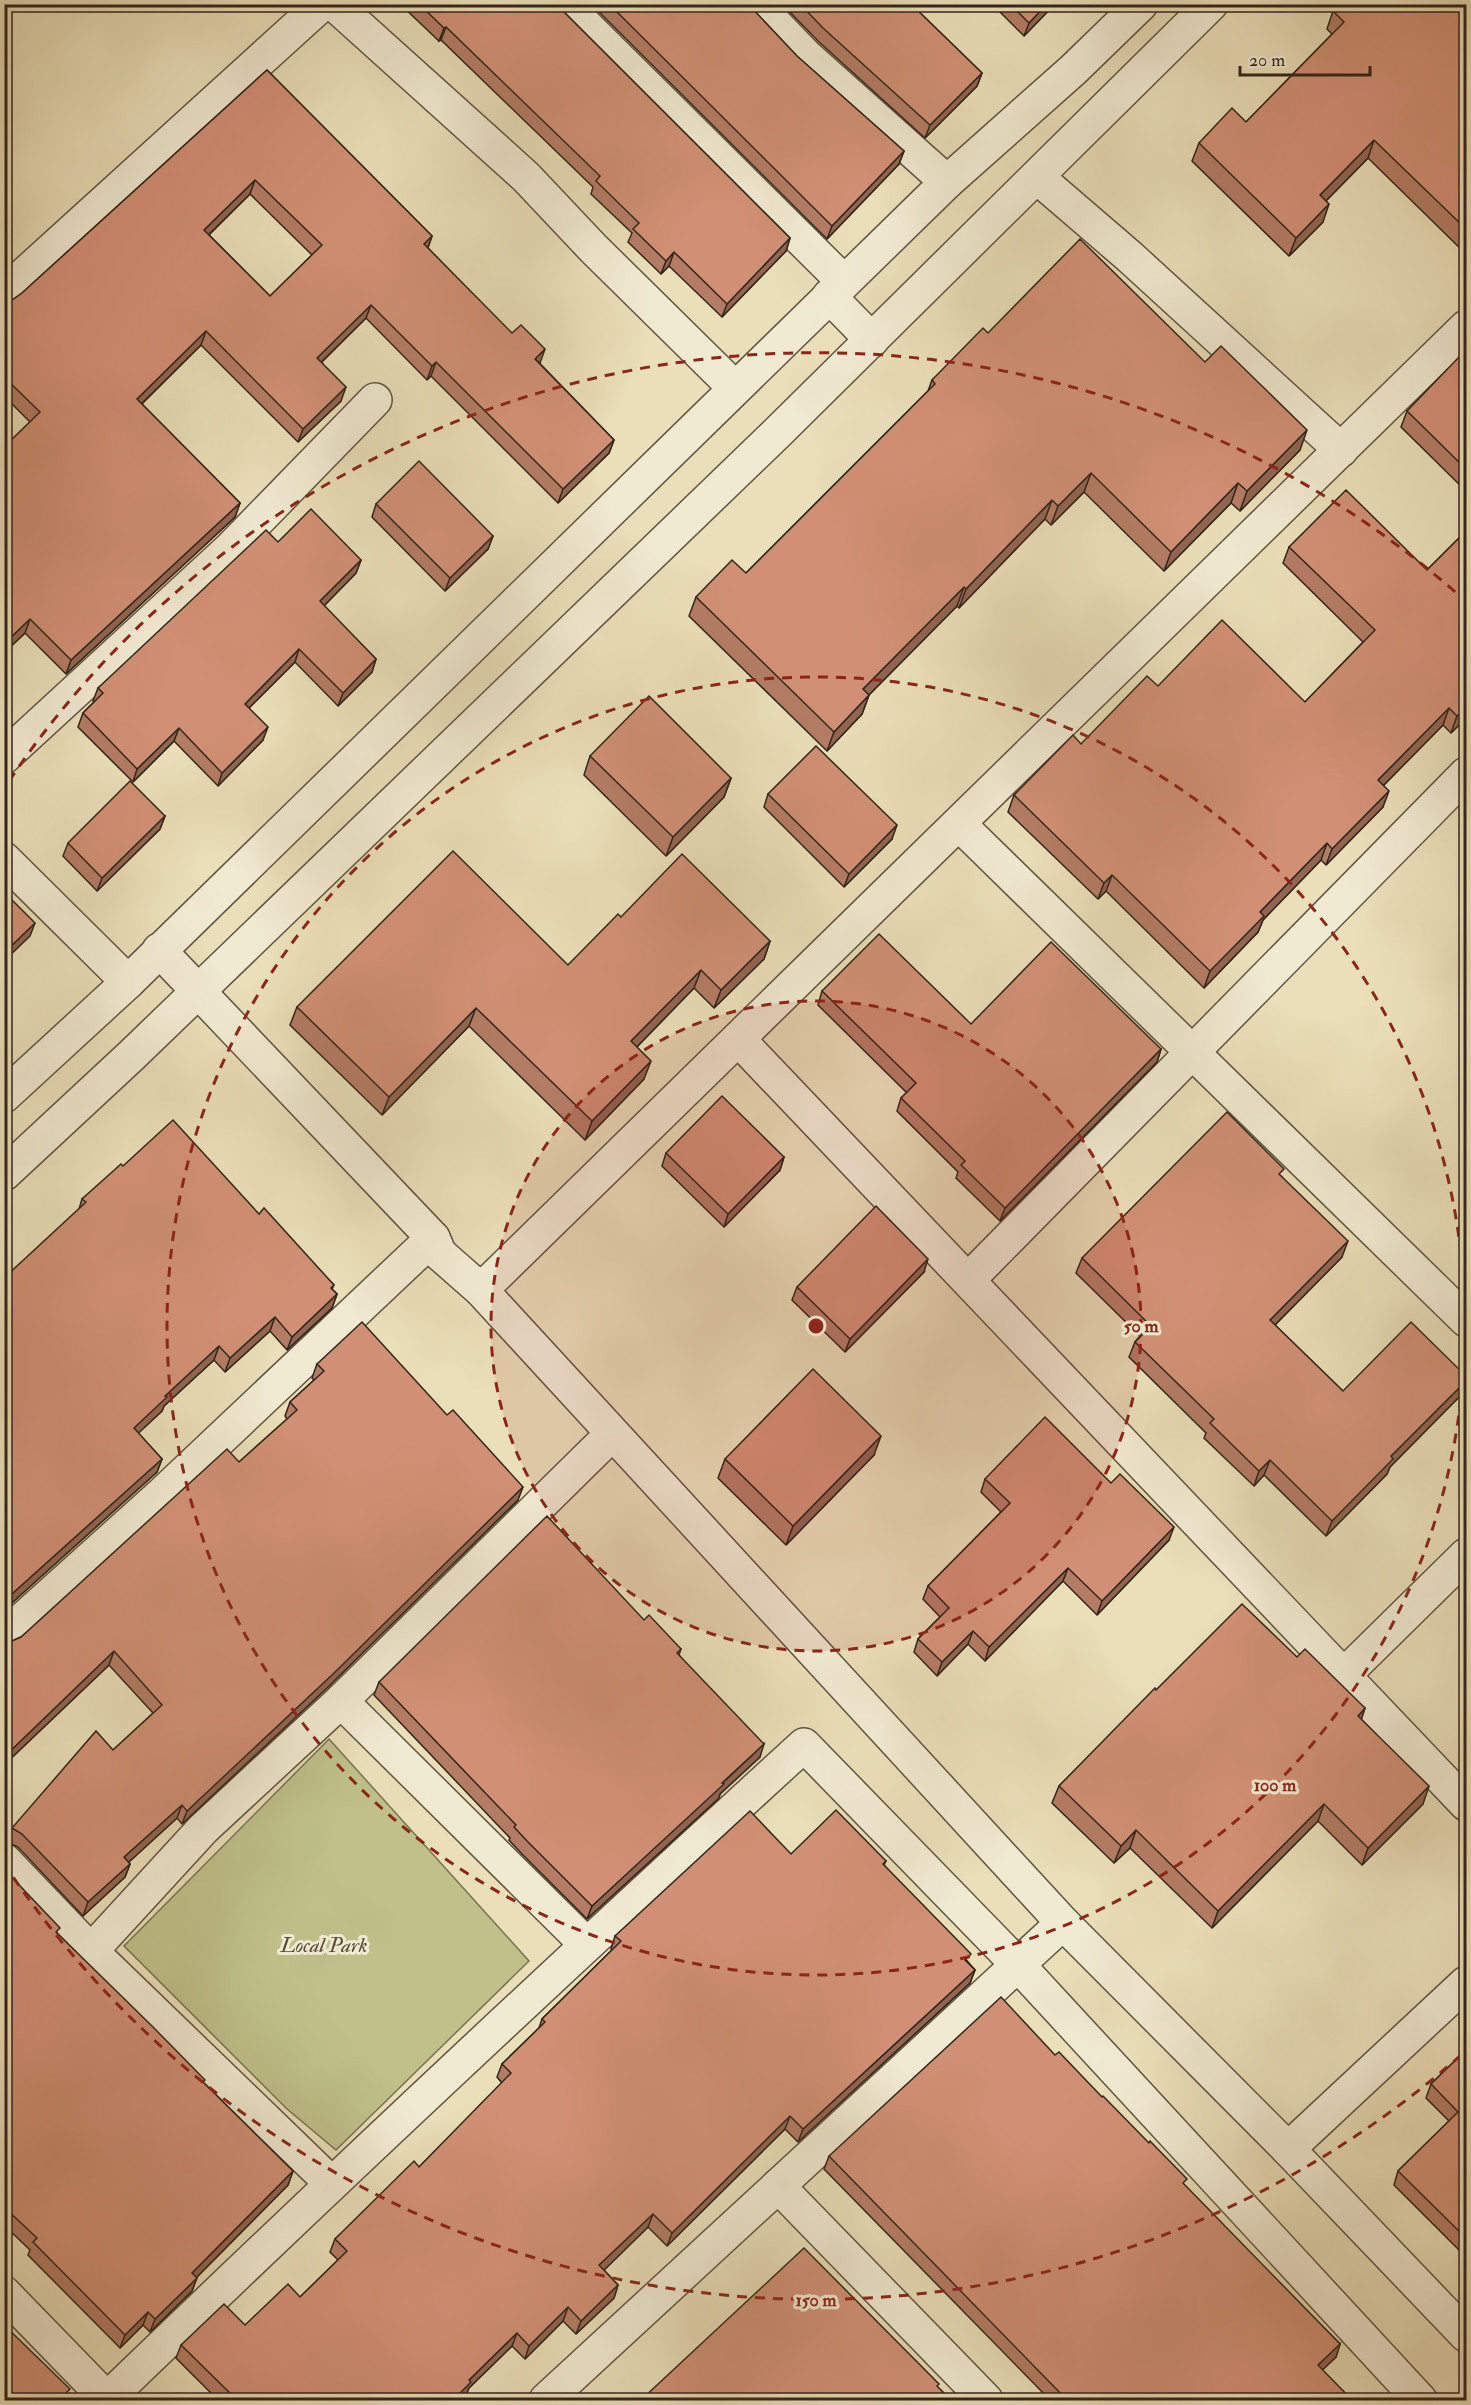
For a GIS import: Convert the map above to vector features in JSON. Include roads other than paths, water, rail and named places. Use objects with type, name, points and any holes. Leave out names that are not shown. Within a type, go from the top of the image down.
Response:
[{"type":"street","points":[[4,292],[322,4]]},
{"type":"street","points":[[334,4],[526,177],[594,249],[735,387]]},
{"type":"street","points":[[564,4],[836,289],[872,340]]},
{"type":"street","points":[[756,4],[805,55],[946,182]]},
{"type":"street","points":[[4,1096],[128,982],[946,182],[1073,70],[1141,4]]},
{"type":"street","points":[[4,1174],[198,991],[872,340],[1211,4]]},
{"type":"street","points":[[1037,177],[1130,257],[1341,450]]},
{"type":"street","points":[[481,1290],[1467,327]]},
{"type":"street","points":[[4,757],[229,550],[375,400]]},
{"type":"street","points":[[968,1280],[1467,774]]},
{"type":"street","points":[[959,824],[1467,1320]]},
{"type":"street","points":[[4,860],[128,982]]},
{"type":"street","points":[[159,950],[433,1238],[440,1254],[481,1290],[1063,1923],[1288,2149],[1467,2335]]},
{"type":"street","points":[[739,1040],[1467,1804]]},
{"type":"street","points":[[4,1636],[162,1494],[433,1238]]},
{"type":"street","points":[[91,1951],[203,1829],[342,1701],[612,1434]]},
{"type":"street","points":[[1344,1675],[1467,1555]]},
{"type":"street","points":[[342,1701],[586,1944]]},
{"type":"street","points":[[4,2293],[107,2400],[331,2183],[586,1944],[804,1745],[1019,1966],[1420,2400]]},
{"type":"street","points":[[4,1860],[91,1951],[331,2183]]},
{"type":"street","points":[[546,2400],[1063,1923]]},
{"type":"street","points":[[1288,2149],[1467,1983]]},
{"type":"street","points":[[778,2186],[986,2400]]},
{"type":"park label","name":"Local Park","points":[[324,1945]]}]
